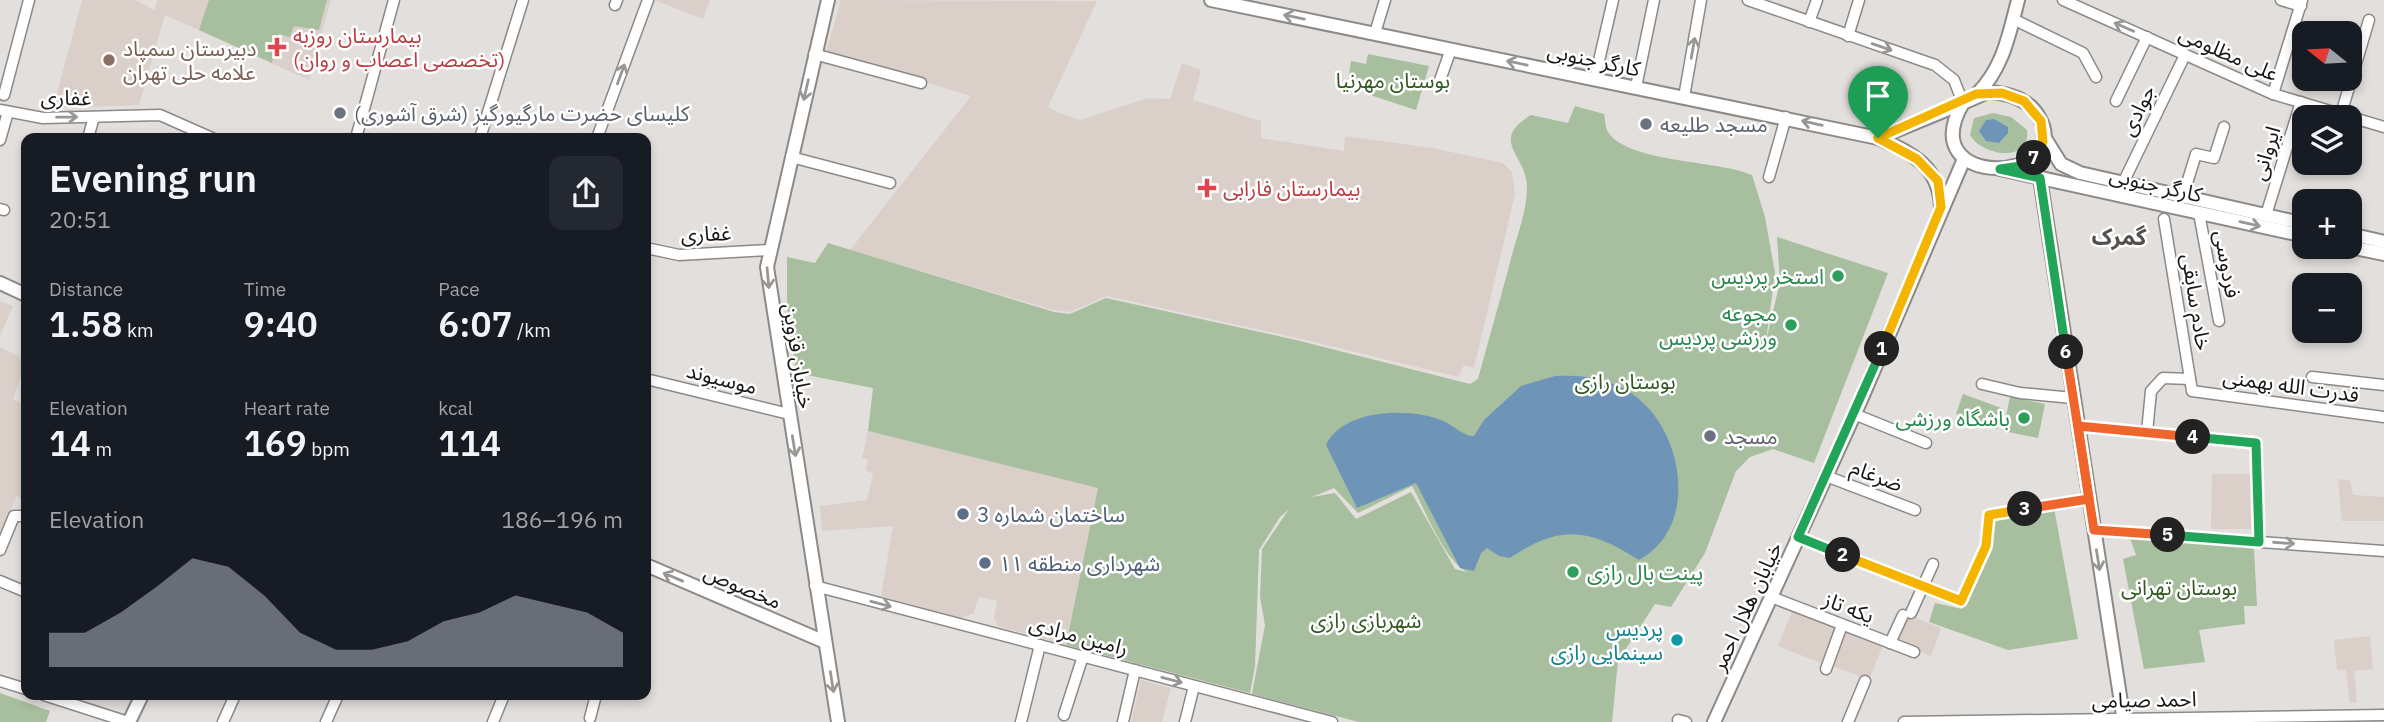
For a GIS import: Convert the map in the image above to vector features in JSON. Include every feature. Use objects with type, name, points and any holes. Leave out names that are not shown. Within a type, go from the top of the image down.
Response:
[{"type":"main road","name":"خیابان قزوین","points":[[828,0],[769,250],[771,306],[838,722]]},
{"type":"main road","name":"کارگر جنوبی","points":[[1212,0],[1878,138],[1917,159],[1938,181],[1941,207]]},
{"type":"main road","points":[[1878,138],[1963,103],[1976,94],[1995,74],[2013,19],[2014,1]]},
{"type":"main road","points":[[1963,103],[1955,117],[1953,133],[1955,146],[1964,159],[1981,166],[2000,169],[2028,163],[2041,148],[2041,121],[2024,101],[2002,93],[1976,94]]},
{"type":"main road","name":"کارگر جنوبی","points":[[2043,135],[2061,164],[2080,173],[2292,221]]},
{"type":"main road","name":"خیابان هلال احمر","points":[[1714,722],[1854,414],[1941,207],[1964,159]]},
{"type":"main road","name":"کارگر جنوبی","points":[[2000,169],[2292,233]]},
{"type":"main road","points":[[2040,178],[2123,720]]},
{"type":"main road","points":[[2362,237],[2384,242]]},
{"type":"main road","points":[[2362,249],[2384,254]]},
{"type":"main road","points":[[0,284],[21,293]]},
{"type":"main road","name":"مخصوص","points":[[651,567],[825,642]]},
{"type":"main road","points":[[128,722],[139,700]]},
{"type":"street","points":[[4,95],[29,0]]},
{"type":"street","points":[[357,133],[394,0]]},
{"type":"street","points":[[482,133],[523,0]]},
{"type":"street","points":[[599,133],[648,0]]},
{"type":"street","points":[[1375,33],[1385,0]]},
{"type":"street","points":[[1595,78],[1614,0]]},
{"type":"street","points":[[1636,87],[1654,0]]},
{"type":"street","points":[[1684,97],[1701,0]]},
{"type":"street","points":[[1848,36],[1859,0]]},
{"type":"street","name":"علی مظلومی","points":[[2063,0],[2273,94],[2311,105]]},
{"type":"street","points":[[2273,94],[2302,3],[2281,0]]},
{"type":"street","points":[[1755,1],[1944,70],[1954,80],[1963,103]]},
{"type":"street","points":[[1810,22],[1817,2]]},
{"type":"street","points":[[2013,19],[2064,39],[2083,53],[2096,76]]},
{"type":"street","points":[[2345,105],[2369,20]]},
{"type":"street","points":[[2116,102],[2147,37]]},
{"type":"street","points":[[1439,83],[1451,49]]},
{"type":"street","points":[[814,54],[921,83]]},
{"type":"street","name":"جوادی","points":[[2123,183],[2185,55]]},
{"type":"street","name":"ایروانی","points":[[2266,215],[2301,102]]},
{"type":"street","points":[[0,140],[4,111]]},
{"type":"street","name":"غفاری","points":[[4,111],[43,118],[160,115],[201,133]]},
{"type":"street","points":[[89,133],[94,117]]},
{"type":"street","points":[[1769,177],[1786,117]]},
{"type":"street","name":"علی مظلومی","points":[[2362,120],[2384,127]]},
{"type":"street","points":[[2183,196],[2196,155],[2214,158],[2224,127]]},
{"type":"street","points":[[791,157],[890,183]]},
{"type":"street","name":"فردوسی","points":[[2199,213],[2219,321]]},
{"type":"street","name":"خادم سابقی","points":[[2164,219],[2192,391]]},
{"type":"street","name":"غفاری","points":[[651,249],[679,256],[769,250]]},
{"type":"street","points":[[2312,377],[2384,385]]},
{"type":"street","points":[[2147,432],[2151,391],[2163,378],[2190,379]]},
{"type":"street","name":"موسیوند","points":[[651,380],[789,414]]},
{"type":"street","points":[[1982,384],[2020,393],[2073,398]]},
{"type":"street","name":"قدرت الله بهمنی","points":[[2192,391],[2384,417]]},
{"type":"street","points":[[1854,414],[1926,443]]},
{"type":"street","points":[[2078,426],[2256,443],[2259,542]]},
{"type":"street","name":"ضرغام","points":[[1826,477],[1915,510]]},
{"type":"street","points":[[1798,537],[1961,601],[1986,546],[1989,515],[2089,499]]},
{"type":"street","points":[[0,550],[14,516],[21,515]]},
{"type":"street","points":[[2094,530],[2384,551]]},
{"type":"street","points":[[1890,643],[1933,564]]},
{"type":"street","points":[[0,581],[21,590]]},
{"type":"street","name":"رامین مرادی","points":[[815,586],[1330,722]]},
{"type":"street","name":"یکه تاز","points":[[1771,597],[1914,652]]},
{"type":"street","points":[[1826,669],[1842,625]]},
{"type":"street","points":[[1021,722],[1040,645]]},
{"type":"street","points":[[1064,715],[1083,656]]},
{"type":"street","points":[[1122,722],[1135,670]]},
{"type":"street","points":[[0,681],[21,687]]},
{"type":"street","points":[[1848,722],[1865,681]]},
{"type":"street","points":[[1185,722],[1194,686]]},
{"type":"street","points":[[60,700],[128,722]]},
{"type":"street","points":[[223,722],[233,700]]},
{"type":"street","points":[[326,722],[336,700]]},
{"type":"street","points":[[493,722],[502,700]]},
{"type":"street","points":[[590,718],[595,700]]},
{"type":"street","name":"احمد صیامی","points":[[1904,722],[2384,715]]},
{"type":"shaded area","points":[[82,0],[135,0],[155,10],[157,0],[331,0],[309,80],[165,15],[139,105],[53,108]]},
{"type":"shaded area","points":[[654,0],[710,0],[703,19]]},
{"type":"shaded area","name":"بیمارستان فارابی","points":[[841,0],[1097,1],[1048,107],[1060,113],[1080,120],[1148,98],[1170,99],[1182,63],[1201,70],[1193,100],[1261,121],[1261,138],[1344,151],[1345,136],[1432,148],[1503,163],[1512,172],[1515,194],[1474,368],[1464,365],[1458,377],[1107,296],[1070,312],[1053,310],[850,250],[971,96],[826,52]]},
{"type":"shaded area","points":[[0,301],[13,306],[0,336]]},
{"type":"shaded area","points":[[0,347],[21,358],[21,375],[13,399],[21,403],[21,498],[16,496],[0,537]]},
{"type":"shaded area","name":"شهرداری منطقه ۱۱","points":[[868,431],[1098,488],[1066,645],[998,626],[994,618],[997,601],[978,597],[974,613],[961,618],[881,596],[893,526],[822,531],[820,506],[867,500],[873,474],[866,470],[868,460],[862,458]]},
{"type":"shaded area","points":[[2212,474],[2250,474],[2251,529],[2211,529]]},
{"type":"shaded area","points":[[2338,479],[2350,480],[2353,495],[2384,497],[2384,521],[2342,521]]},
{"type":"shaded area","points":[[1793,609],[1836,627],[1821,663],[1778,646]]},
{"type":"shaded area","points":[[1908,615],[1941,628],[1931,656],[1897,643]]},
{"type":"shaded area","points":[[1846,631],[1883,645],[1869,680],[1833,666]]},
{"type":"shaded area","points":[[2370,636],[2373,669],[2354,671],[2357,702],[2350,703],[2346,669],[2337,670],[2334,640]]},
{"type":"shaded area","points":[[1141,680],[1171,688],[1162,722],[1131,722]]},
{"type":"green space","name":"بیمارستان روزبه (تخصصی اعصاب و روان)","points":[[209,0],[327,0],[319,30],[294,26],[290,37],[279,34],[272,63],[199,30]]},
{"type":"green space","name":"بوستان مهرنیا","points":[[1368,54],[1429,66],[1416,110],[1370,95],[1366,81],[1349,75],[1351,61],[1366,64]]},
{"type":"green space","name":"بوستان رازی","points":[[1575,106],[1604,114],[1607,130],[1616,141],[1632,149],[1752,175],[1765,217],[1775,273],[1766,341],[1780,282],[1777,237],[1888,273],[1814,463],[1773,449],[1750,457],[1736,471],[1705,553],[1671,607],[1655,604],[1618,661],[1612,722],[1359,722],[1252,694],[1265,625],[1260,597],[1262,549],[1289,509],[1280,517],[1259,550],[1255,666],[1250,693],[1066,645],[1098,488],[868,431],[873,388],[796,373],[787,306],[787,257],[815,263],[828,243],[1054,312],[1070,314],[1106,298],[1296,340],[1470,384],[1478,379],[1526,204],[1525,176],[1513,149],[1512,133],[1518,124],[1531,115],[1568,123]],"holes":[[[1412,486],[1437,536],[1453,560],[1470,573],[1455,569],[1411,492],[1356,519],[1335,493],[1312,497],[1334,488],[1358,513]]]},
{"type":"green space","points":[[1993,113],[2011,117],[2027,130],[2026,141],[2021,148],[2014,152],[1994,152],[1976,142],[1970,135],[1974,118]]},
{"type":"green space","points":[[1963,394],[2004,409],[1997,429],[1956,414]]},
{"type":"green space","name":"باشگاه ورزشی","points":[[2010,397],[2045,404],[2038,438],[2003,431]]},
{"type":"green space","points":[[2054,508],[2078,639],[2008,650],[1929,622],[1935,603],[1962,609],[1990,546],[1991,517]]},
{"type":"green space","name":"بوستان تهرانی","points":[[2129,535],[2251,546],[2254,550],[2257,606],[2244,606],[2245,624],[2199,630],[2205,662],[2144,669],[2123,559],[2136,555]]},
{"type":"green space","points":[[0,693],[50,711],[46,722],[0,722]]},
{"type":"water","points":[[1994,119],[2008,127],[2008,133],[1999,143],[1986,141],[1979,131],[1986,120]]},
{"type":"water","points":[[1555,376],[1590,378],[1622,388],[1641,401],[1656,417],[1667,437],[1675,459],[1677,505],[1670,527],[1658,545],[1639,560],[1605,541],[1574,534],[1544,539],[1510,558],[1499,556],[1487,548],[1481,553],[1474,571],[1460,568],[1416,483],[1357,508],[1326,445],[1334,433],[1346,424],[1378,414],[1412,413],[1428,416],[1474,436],[1484,420],[1521,386]]},
{"type":"place","name":"بیمارستان روزبه (تخصصی اعصاب و روان)","points":[[277,47]]},
{"type":"place","name":"دبیرستان سمپاد علامه حلی تهران","points":[[109,60]]},
{"type":"place","name":"کلیسای حضرت مارگیورگیز (شرق آشوری)","points":[[340,113]]},
{"type":"place","name":"مسجد طلیعه","points":[[1646,124]]},
{"type":"place","name":"بیمارستان فارابی","points":[[1207,188]]},
{"type":"place","name":"استخر پردیس","points":[[1838,276]]},
{"type":"place","name":"مجوعه ورزشی پردیس","points":[[1791,325]]},
{"type":"place","name":"باشگاه ورزشی","points":[[2024,418]]},
{"type":"place","name":"مسجد","points":[[1710,436]]},
{"type":"place","name":"ساختمان شماره 3","points":[[963,514]]},
{"type":"place","name":"شهرداری منطقه ۱۱","points":[[985,563]]},
{"type":"place","name":"پینت بال رازی","points":[[1573,572]]},
{"type":"place","name":"پردیس سینمایی رازی","points":[[1677,640]]},
{"type":"district","name":"گمرک","points":[[2119,236]]},
{"type":"route","points":[[1878,138],[1917,159],[1938,181],[1941,207],[1861,400],[1798,537],[1961,601],[1986,546],[1989,515],[2089,499],[2078,426],[2256,443],[2259,542],[2094,530],[2078,426],[2073,398],[2040,178],[2000,169],[2028,163],[2041,148],[2043,129],[2032,107],[2002,93],[1976,94],[1963,103],[1878,138]]},
{"type":"park label","name":"شهربازی رازی","points":[[1366,620]]}]
